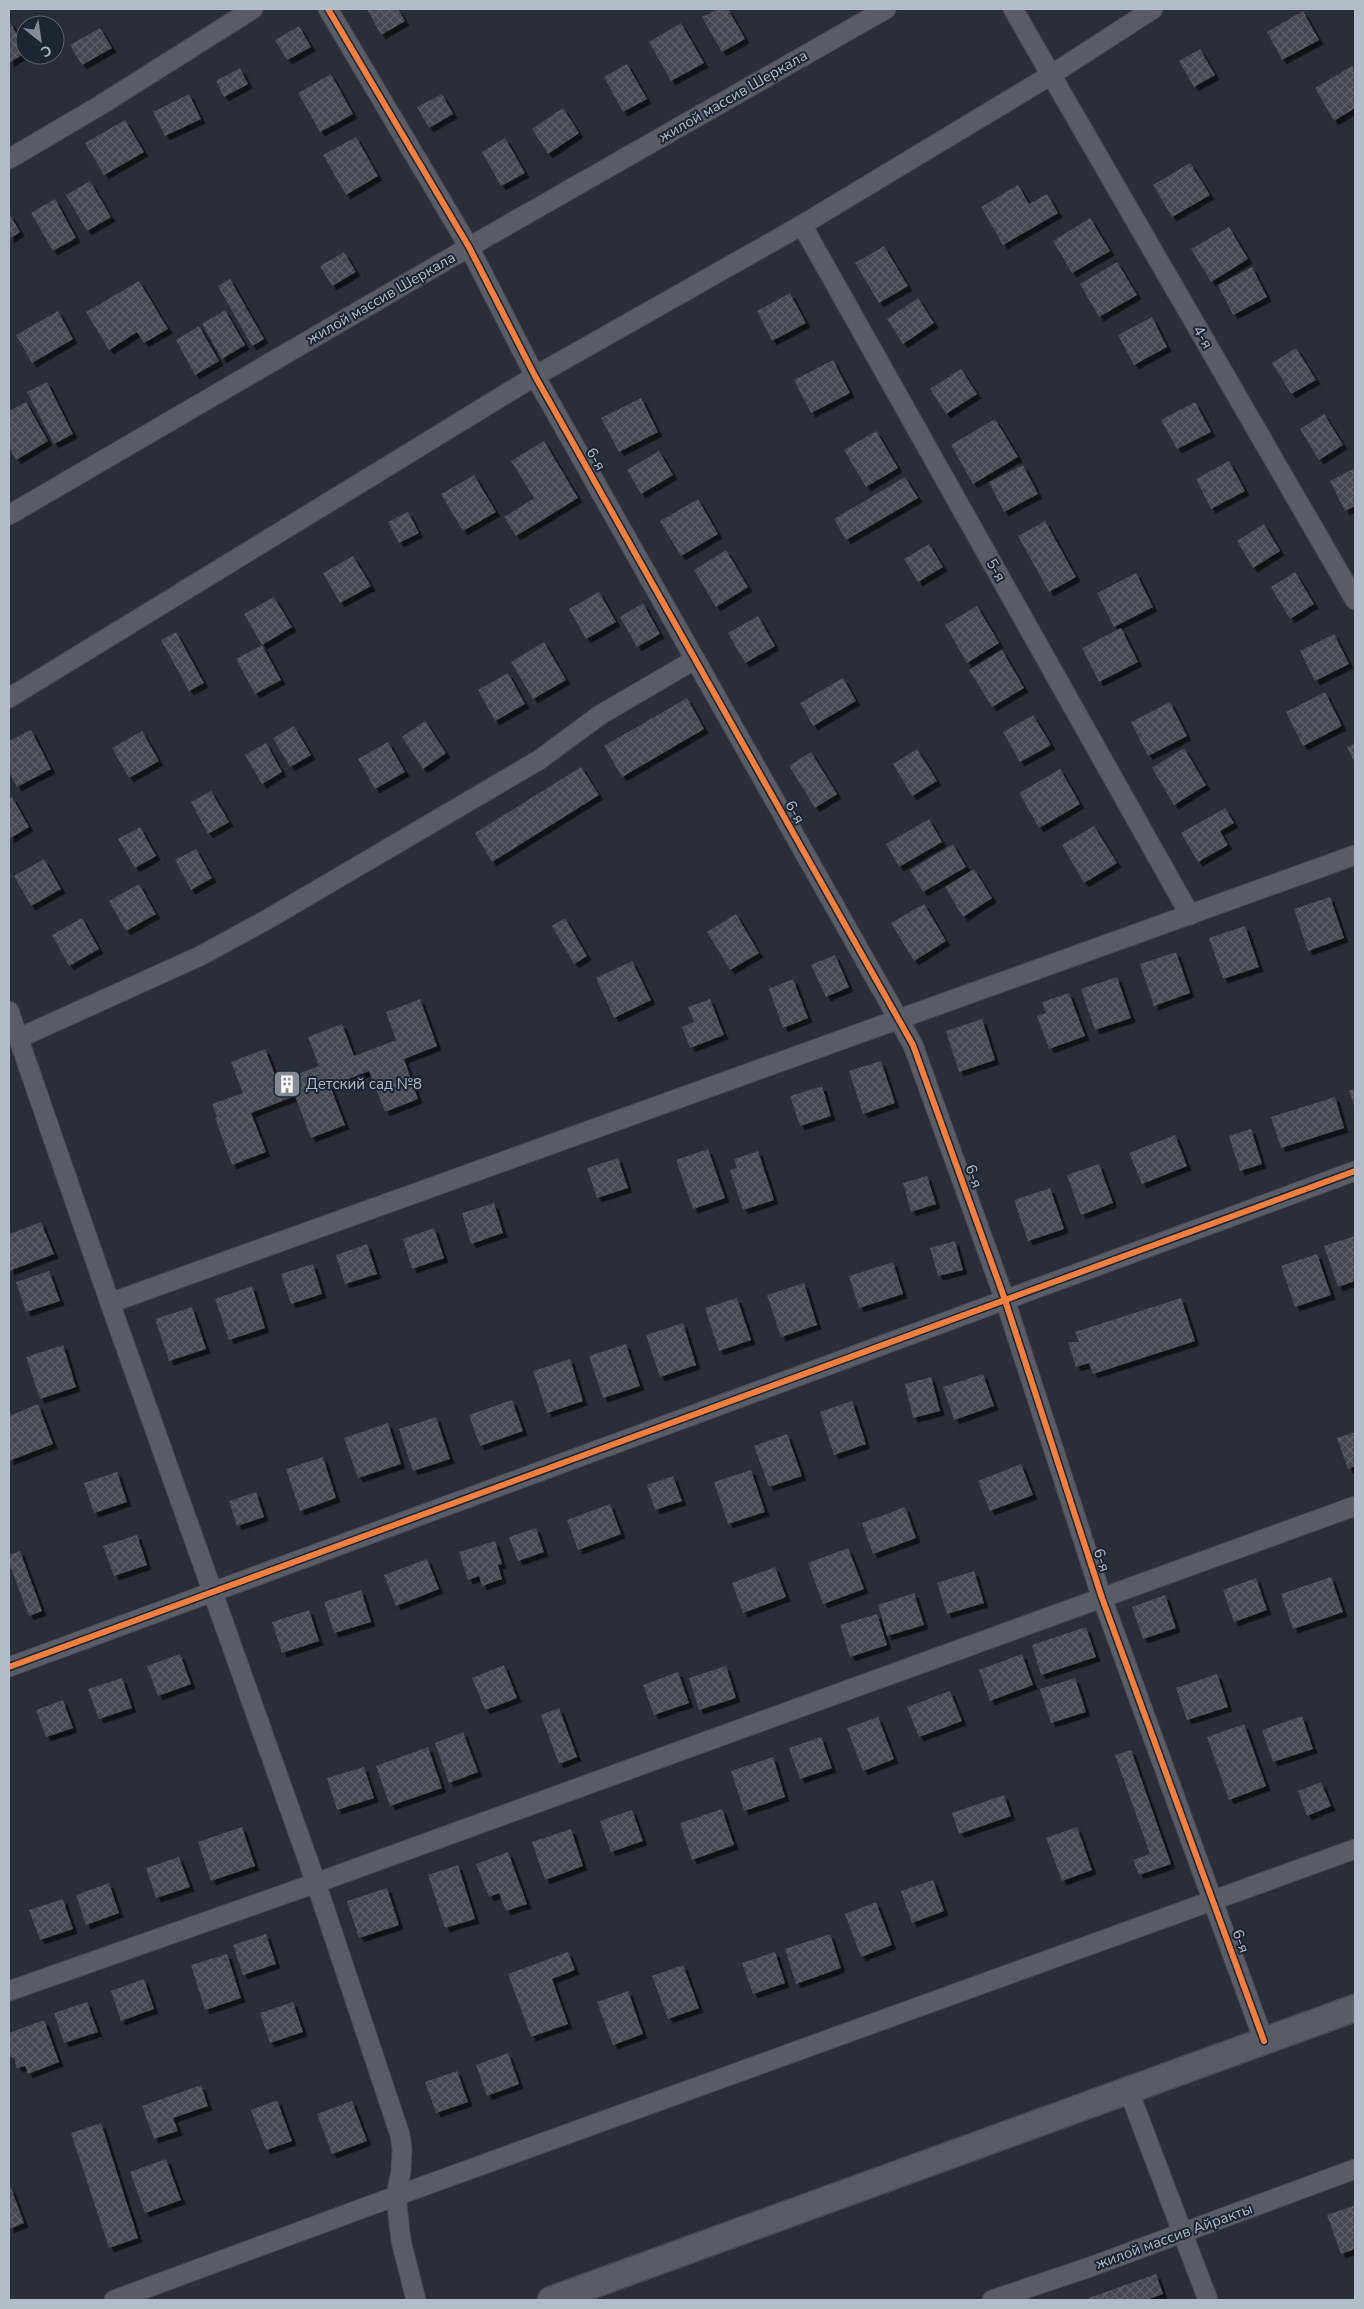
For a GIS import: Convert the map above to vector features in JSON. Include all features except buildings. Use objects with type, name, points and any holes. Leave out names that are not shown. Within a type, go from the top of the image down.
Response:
[{"type":"main road","points":[[551,2300],[1355,2008]]},
{"type":"street","points":[[9,159],[99,106],[253,9]]},
{"type":"street","name":"6-я","points":[[328,9],[469,247],[534,376],[913,1045],[1005,1300],[1102,1598],[1264,2041]]},
{"type":"street","name":"жилой массив Шеркала","points":[[9,515],[469,247],[886,9]]},
{"type":"street","name":"4-я","points":[[1013,9],[1355,600]]},
{"type":"street","points":[[9,698],[534,376],[802,225],[1051,75],[1153,9]]},
{"type":"street","name":"5-я","points":[[802,225],[1190,915]]},
{"type":"street","points":[[19,1038],[200,956],[268,919],[539,760],[600,715],[694,660]]},
{"type":"street","points":[[110,1303],[1355,855]]},
{"type":"street","points":[[9,1011],[110,1303],[316,1883],[400,2135],[402,2150],[401,2171],[396,2196],[401,2241],[416,2300]]},
{"type":"street","points":[[9,1667],[1355,1170]]},
{"type":"street","points":[[9,1991],[316,1883],[1355,1506]]},
{"type":"street","points":[[114,2300],[1355,1849]]},
{"type":"street","points":[[1128,2089],[1208,2300]]},
{"type":"street","name":"жилой массив Айракты","points":[[992,2300],[1355,2169]]},
{"type":"cycle path","points":[[328,9],[469,247],[535,376],[913,1045],[1005,1300],[1102,1598],[1264,2041]]},
{"type":"cycle path","points":[[9,1667],[1355,1171]]},
{"type":"place","name":"Детский сад №8","points":[[287,1084]]}]
